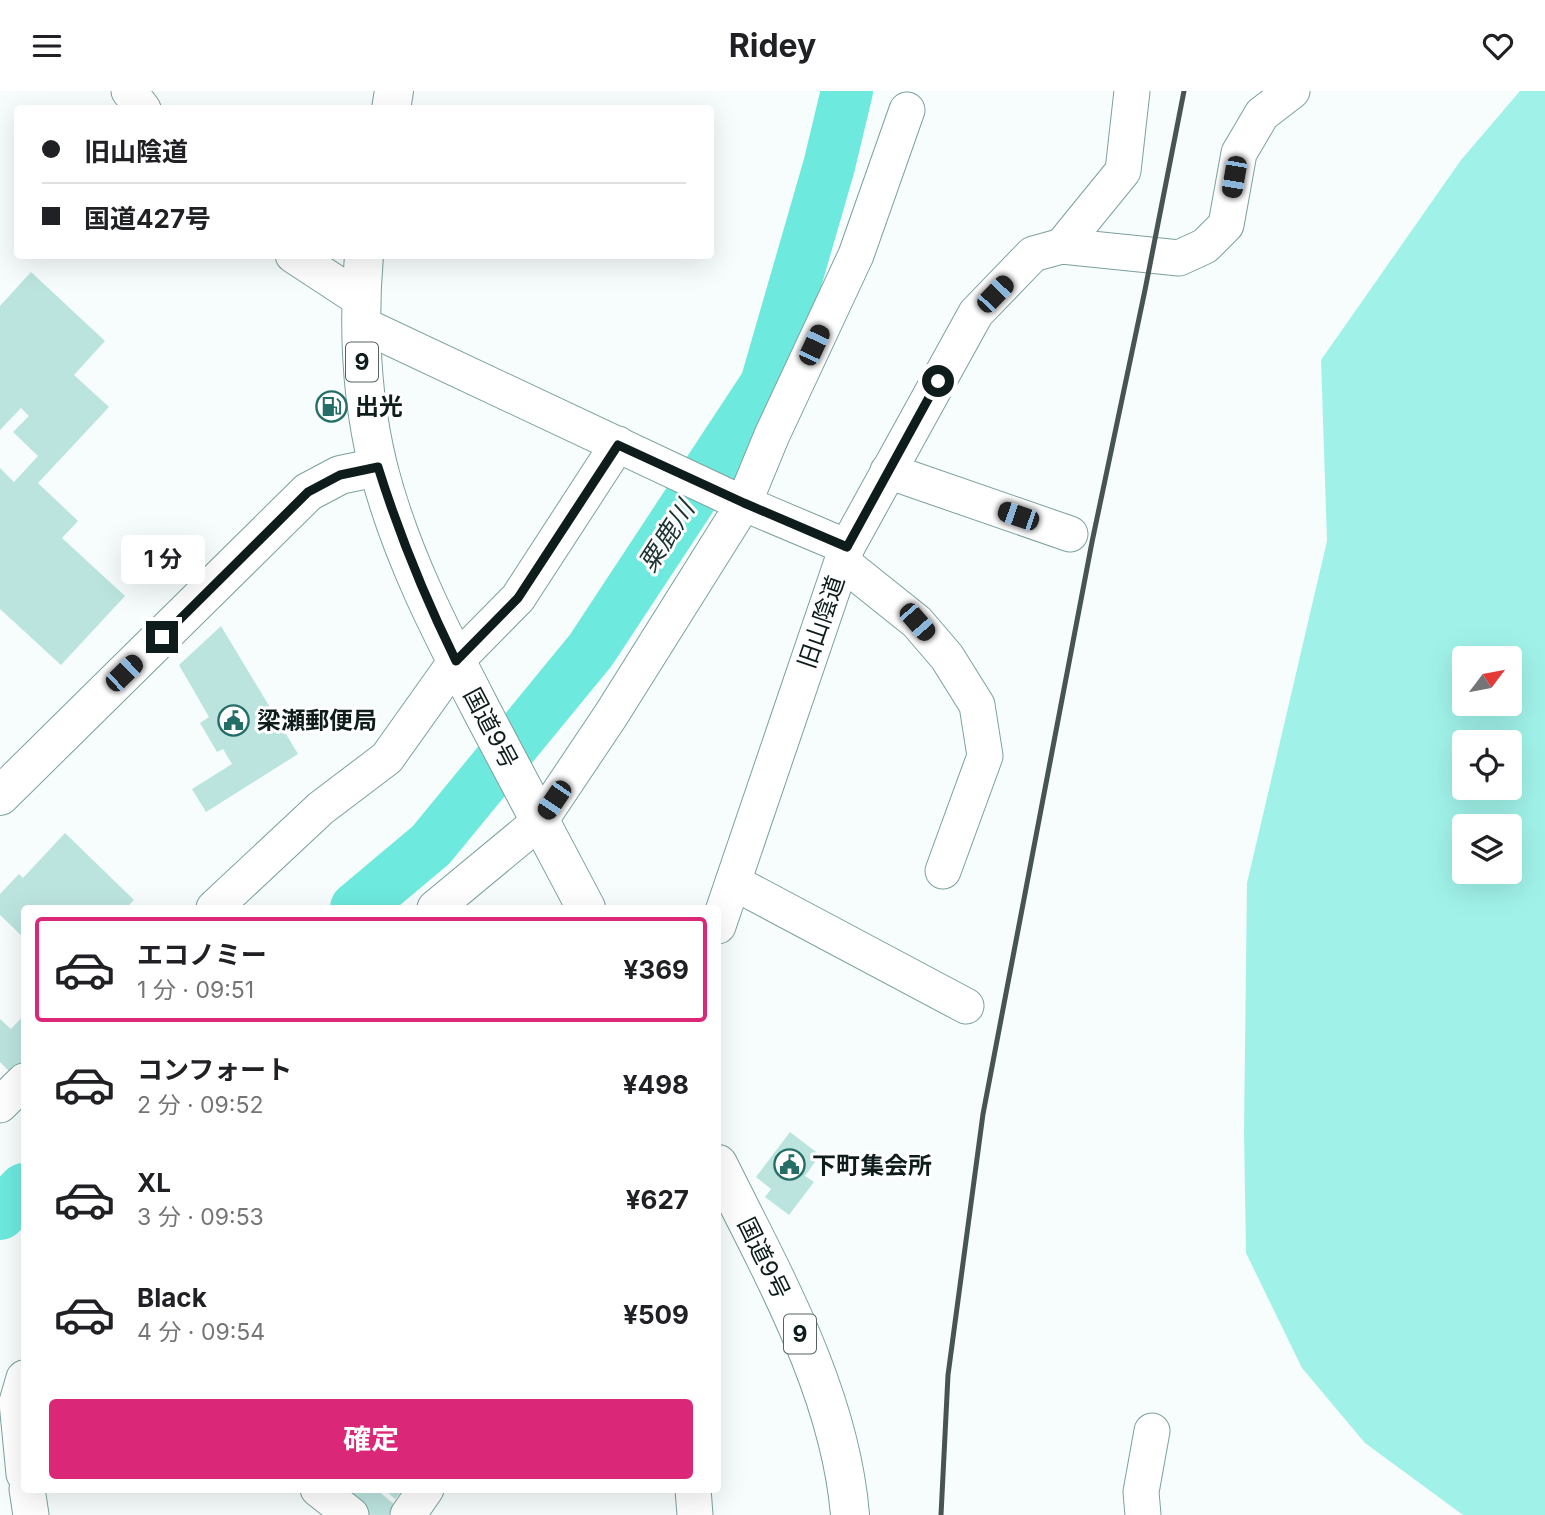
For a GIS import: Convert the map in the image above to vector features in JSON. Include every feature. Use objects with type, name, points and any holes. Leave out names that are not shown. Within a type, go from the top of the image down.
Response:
[{"type":"highway","name":"国道9号","points":[[364,259],[360,312],[361,356],[378,467],[396,523],[416,577],[460,669],[584,905]]},
{"type":"highway","points":[[0,796],[308,492],[340,475],[378,467]]},
{"type":"highway","name":"国道9号","points":[[721,1170],[802,1339],[834,1434],[848,1497],[849,1515]]},
{"type":"street","points":[[129,91],[140,105]]},
{"type":"street","points":[[1062,246],[1123,171],[1132,91]]},
{"type":"street","name":"旧山陰道","points":[[721,917],[844,554],[976,313],[1033,254],[1062,246],[1180,258],[1205,246],[1226,225],[1238,153],[1262,114],[1292,91]]},
{"type":"street","points":[[438,905],[535,812],[611,715],[738,500],[772,435],[856,255],[907,110]]},
{"type":"street","points":[[298,259],[360,312],[618,445],[738,500],[844,554],[917,622],[947,657],[977,705],[985,756],[943,871]]},
{"type":"street","points":[[217,905],[321,808],[387,758],[518,598],[618,445]]},
{"type":"street","points":[[888,471],[1070,534]]},
{"type":"street","points":[[733,882],[966,1006]]},
{"type":"street","points":[[21,1388],[17,1402],[21,1443]]},
{"type":"street","points":[[1142,1504],[1153,1431]]},
{"type":"street","points":[[28,1493],[31,1515]]},
{"type":"street","points":[[323,1493],[351,1515]]},
{"type":"street","points":[[408,1515],[423,1493]]},
{"type":"street","points":[[693,1493],[695,1515]]},
{"type":"shaded area","points":[[1520,91],[1545,91],[1545,1515],[1463,1515],[1365,1443],[1302,1368],[1246,1253],[1244,1132],[1247,883],[1327,541],[1321,360],[1461,160]]},
{"type":"building","points":[[31,272],[105,341],[74,375],[109,407],[38,483],[78,521],[62,538],[125,596],[61,665],[0,609],[0,468],[14,482],[38,456],[13,432],[29,416],[21,408],[0,430],[0,306]]},
{"type":"building","points":[[221,626],[298,754],[206,812],[192,789],[232,764],[223,749],[217,752],[200,723],[209,717],[179,665]]},
{"type":"building","points":[[65,833],[134,900],[129,905],[21,905],[21,935],[0,915],[0,894],[19,874],[23,878]]},
{"type":"building","points":[[21,1018],[21,1064],[12,1074],[0,1062],[0,1019],[11,1029]]},
{"type":"building","name":"下町集会所","points":[[790,1132],[820,1155],[805,1176],[814,1182],[789,1215],[765,1197],[771,1189],[756,1177]]},
{"type":"building","points":[[331,1493],[381,1493],[396,1506],[389,1515],[358,1515]]},
{"type":"building","points":[[388,1493],[400,1493],[395,1499]]},
{"type":"waterway","name":"粟鹿川","points":[[360,905],[431,845],[591,650],[766,384],[829,166],[847,91]]},
{"type":"waterway","name":"粟鹿川","points":[[0,1214],[21,1192]]},
{"type":"railway","points":[[941,1515],[948,1375],[983,1114],[1092,542],[1184,91]]},
{"type":"place","name":"出光","points":[[332,406]]},
{"type":"place","name":"梁瀬郵便局","points":[[234,720]]},
{"type":"place","name":"下町集会所","points":[[789,1165]]},
{"type":"route","points":[[162,637],[308,492],[340,475],[378,467],[416,577],[456,661],[518,598],[618,445],[847,547],[938,381]]}]
